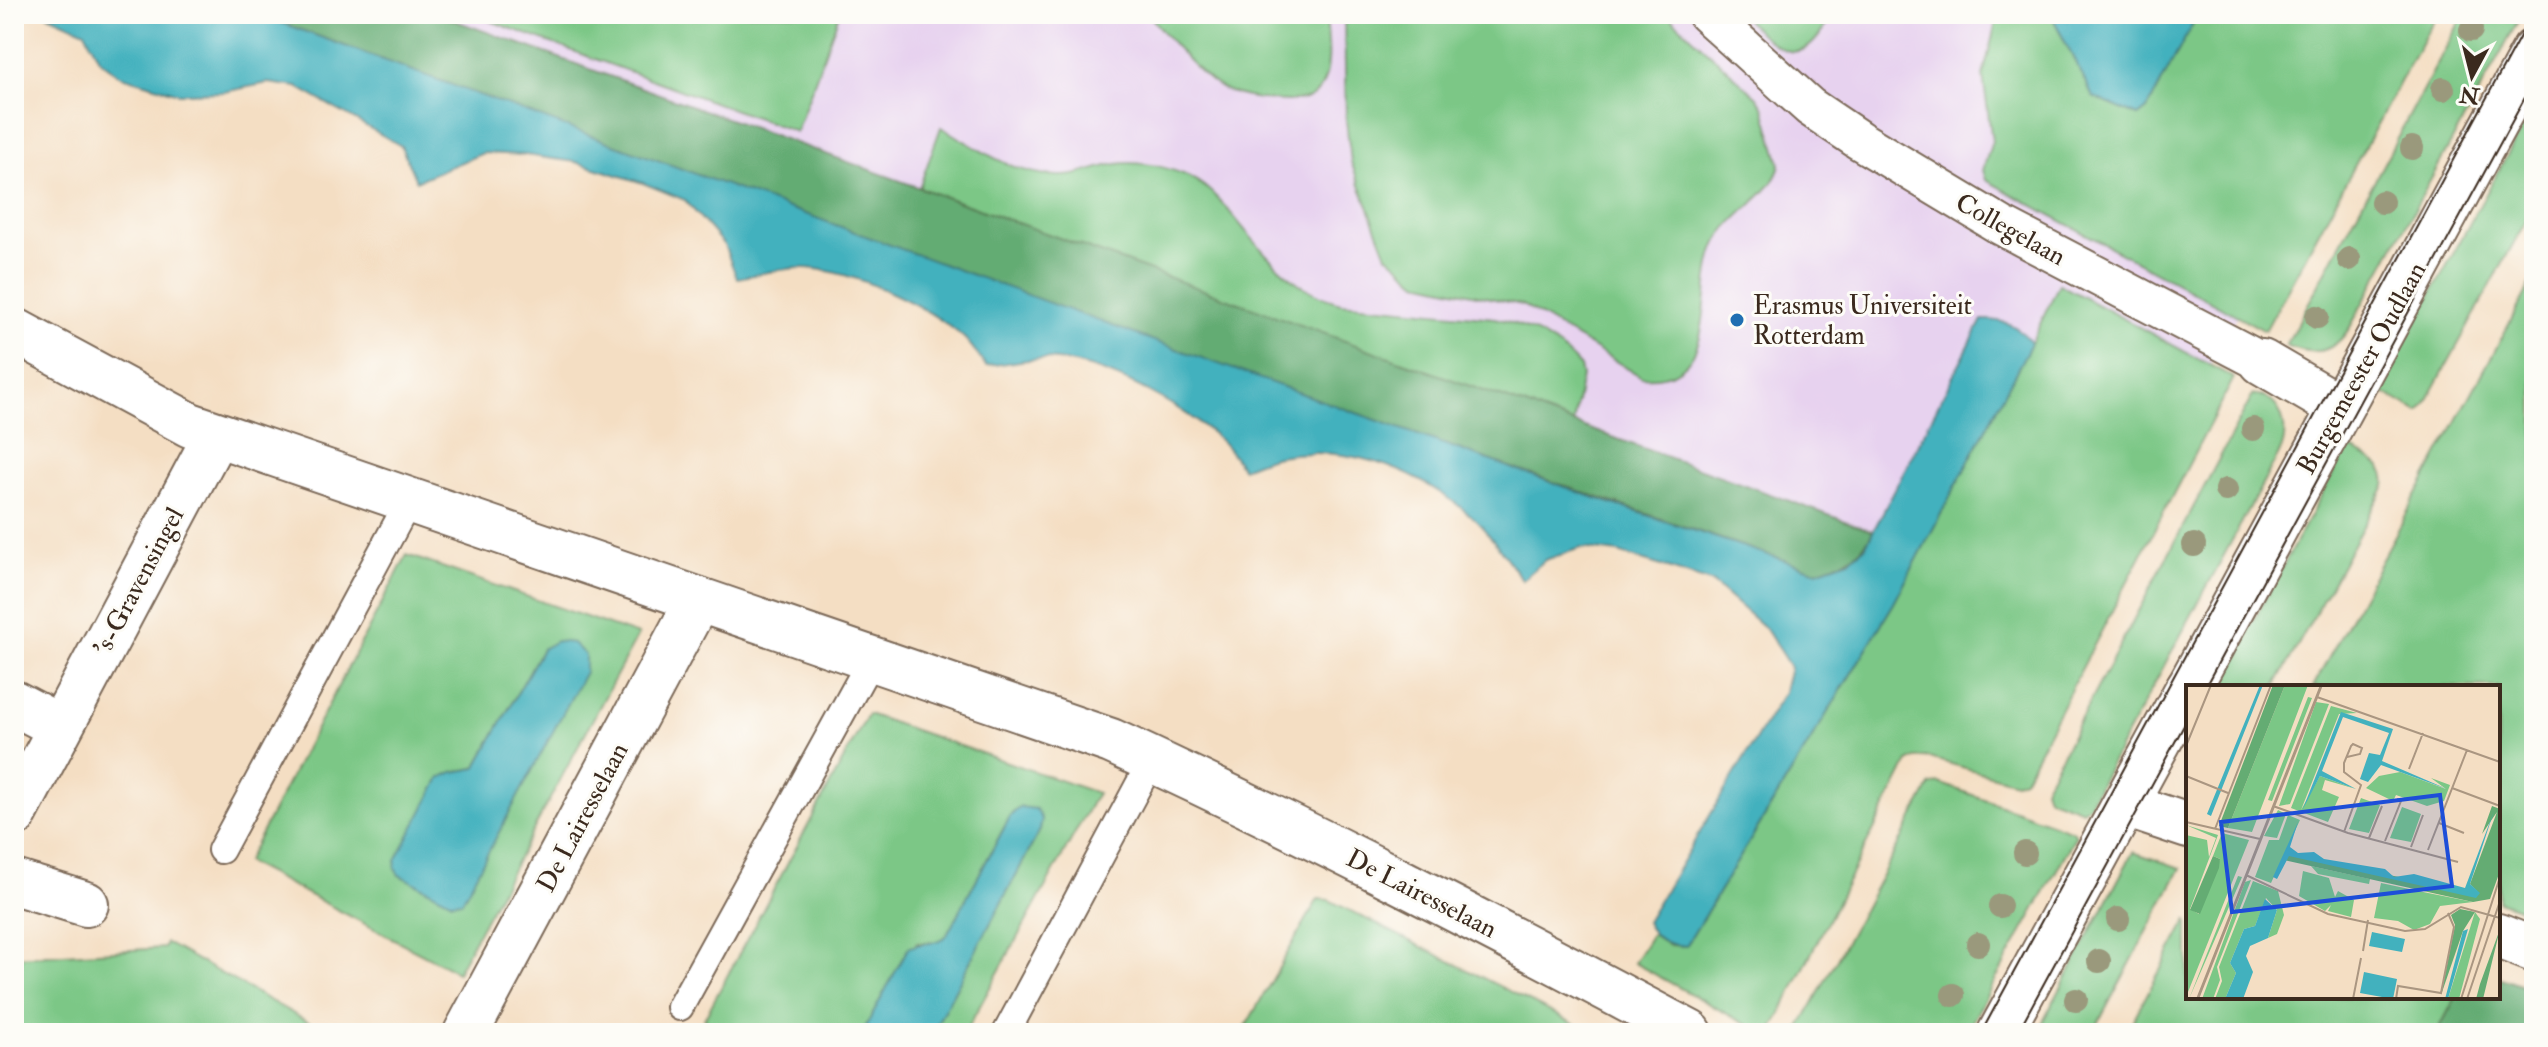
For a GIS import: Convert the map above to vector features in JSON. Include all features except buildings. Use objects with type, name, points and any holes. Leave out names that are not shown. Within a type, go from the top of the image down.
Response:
[{"type":"street","name":"Collegelaan","points":[[1707,14],[1810,107],[1859,140],[2002,226],[2262,362],[2339,407]]},
{"type":"street","name":"Burgemeester Oudlaan","points":[[2190,685],[2534,51]]},
{"type":"street","name":"De Lairesselaan","points":[[14,330],[190,425],[216,435],[299,460],[409,501],[1111,741],[1217,789],[1505,934],[1690,1033]]},
{"type":"street","name":"'s-Gravensingel","points":[[14,815],[216,435]]},
{"type":"street","name":"De Lairesselaan","points":[[466,1033],[698,600]]},
{"type":"street","name":"Burgemeester Oudlaan","points":[[2000,1033],[2186,692]]},
{"type":"street","points":[[14,703],[60,727]]},
{"type":"street","points":[[2125,805],[2186,825]]},
{"type":"street","points":[[14,882],[86,904]]},
{"type":"street","points":[[2500,937],[2534,950]]},
{"type":"lane","points":[[221,850],[409,501]]},
{"type":"lane","points":[[680,1007],[871,660]]},
{"type":"lane","points":[[1006,1033],[1152,760]]},
{"type":"shaded area","name":"Erasmus Universiteit Rotterdam","points":[[414,14],[2407,14],[2063,627]]},
{"type":"green space","points":[[257,14],[437,14],[1873,531],[1857,553],[1817,571],[1230,369]]},
{"type":"green space","points":[[471,14],[839,14],[796,132]]},
{"type":"green space","points":[[1149,14],[1326,14],[1328,52],[1325,79],[1315,94],[1298,100],[1264,100],[1230,92],[1214,83],[1194,65]]},
{"type":"green space","points":[[1344,14],[1667,14],[1757,97],[1764,108],[1780,164],[1770,185],[1731,223],[1716,245],[1710,265],[1701,332],[1695,351],[1684,366],[1667,375],[1642,377],[1522,305],[1418,282],[1387,255],[1351,162],[1346,120]]},
{"type":"green space","points":[[1740,14],[1834,14],[1813,43],[1796,52],[1778,47]]},
{"type":"green space","points":[[1998,14],[2051,14],[2093,97],[2138,116],[2147,109],[2198,14],[2437,14],[2265,331],[1986,180],[1983,170],[1992,141],[1983,76]]},
{"type":"green space","points":[[2464,14],[2522,14],[2346,333],[2331,347],[2322,350],[2299,350],[2286,345]]},
{"type":"green space","points":[[2534,106],[2534,206],[2419,412],[2380,391],[2382,384]]},
{"type":"green space","points":[[941,127],[996,159],[1041,174],[1066,176],[1109,165],[1133,163],[1183,174],[1217,198],[1294,280],[1308,290],[1341,303],[1495,318],[1530,330],[1552,342],[1580,367],[1582,376],[1573,424],[919,188]]},
{"type":"green space","points":[[2534,278],[2534,913],[2500,902],[2500,685],[2314,685]]},
{"type":"green space","points":[[2059,284],[2234,378],[2024,779],[2015,782],[1926,757],[1908,762],[1771,1033],[1762,1033],[1634,963],[1652,934],[1669,945],[1686,946],[1894,603]]},
{"type":"green space","points":[[2253,395],[2263,397],[2277,407],[2284,432],[2281,450],[2088,806],[2082,810],[2047,797],[2044,788]]},
{"type":"green space","points":[[2352,449],[2381,468],[2385,486],[2276,685],[2218,685],[2346,450]]},
{"type":"green space","points":[[407,555],[638,635],[457,972],[246,862]],"holes":[[[542,649],[452,902],[453,772],[476,768]]]},
{"type":"green space","points":[[868,714],[1097,793],[965,1033],[932,1033],[1040,830],[1036,810],[1020,807],[1011,815],[947,935],[940,942],[917,943],[865,1028],[865,1033],[729,1033],[704,1019]]},
{"type":"green space","points":[[1939,783],[2073,831],[2076,835],[1966,1033],[1797,1033],[1930,786]]},
{"type":"green space","points":[[2133,852],[2181,868],[2093,1033],[2037,1033]]},
{"type":"green space","points":[[1318,899],[1329,900],[1592,1033],[1242,1033]]},
{"type":"green space","points":[[2186,923],[2186,999],[2455,999],[2437,1033],[2126,1033]]},
{"type":"green space","points":[[166,943],[328,1033],[14,1033],[14,957],[164,948]]},
{"type":"green space","points":[[2500,978],[2534,990],[2534,1033],[2437,1033],[2455,999],[2500,999]]},
{"type":"water","points":[[46,14],[257,14],[1129,332],[1604,501],[1817,571],[1849,560],[1865,547],[1982,320],[2010,324],[2031,343],[1894,603],[1686,946],[1679,945],[1667,943],[1658,937],[1646,922],[1784,692],[1790,667],[1766,629],[1713,583],[1618,553],[1581,548],[1545,560],[1522,580],[1472,516],[1442,494],[1399,470],[1352,457],[1303,453],[1278,456],[1242,468],[1222,442],[1202,425],[1138,386],[1092,368],[1047,359],[986,366],[966,340],[947,325],[909,301],[867,282],[805,268],[737,278],[724,245],[685,200],[643,183],[576,162],[483,153],[416,181],[401,146],[297,87],[268,83],[224,92],[179,93],[119,75],[99,59],[85,31]]},
{"type":"water","points":[[2051,14],[2198,14],[2147,109],[2138,116],[2093,97]]},
{"type":"water","points":[[556,641],[573,643],[585,655],[585,672],[462,901],[452,902],[399,875],[395,868],[396,860],[440,778],[476,768],[542,649]]},
{"type":"water","points":[[1020,807],[1036,809],[1042,819],[1040,830],[932,1033],[865,1033],[908,948],[938,941],[947,935],[1011,815]]},
{"type":"tram line","points":[[1981,1033],[2532,14]]},
{"type":"tram line","points":[[2206,685],[2534,81]]},
{"type":"tram line","points":[[2017,1033],[2186,722]]},
{"type":"place","name":"Erasmus Universiteit Rotterdam","points":[[1737,320]]}]
